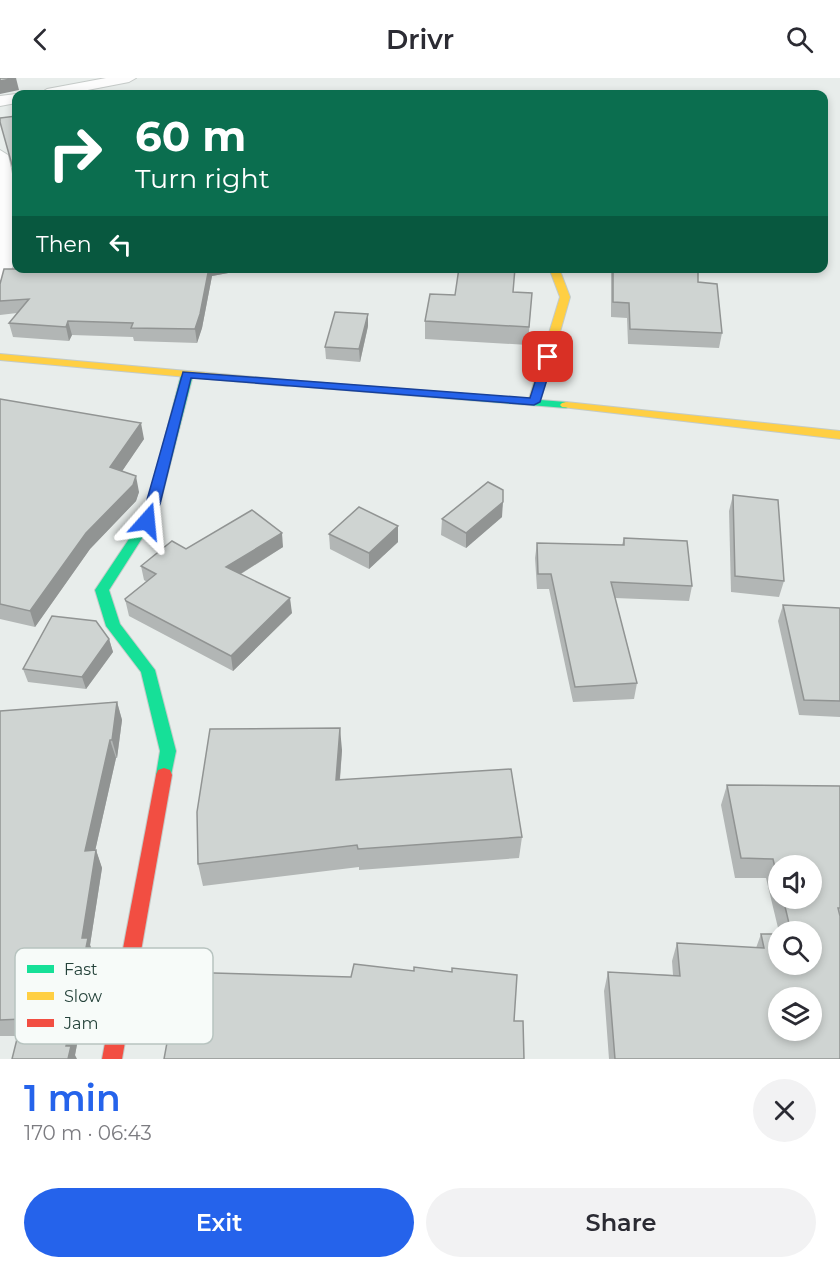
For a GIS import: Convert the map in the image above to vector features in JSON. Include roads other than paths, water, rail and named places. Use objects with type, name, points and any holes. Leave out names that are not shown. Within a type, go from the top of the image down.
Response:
[{"type":"street","points":[[68,90],[129,78]]},
{"type":"street","points":[[0,155],[5,177],[11,250],[0,274]]},
{"type":"street","points":[[534,402],[565,297],[556,273]]},
{"type":"street","points":[[0,357],[187,375],[534,402],[840,435]]},
{"type":"street","points":[[132,948],[168,751],[148,670],[113,626],[102,590],[147,521],[154,504],[187,375]]},
{"type":"street","points":[[112,1059],[115,1044]]}]
